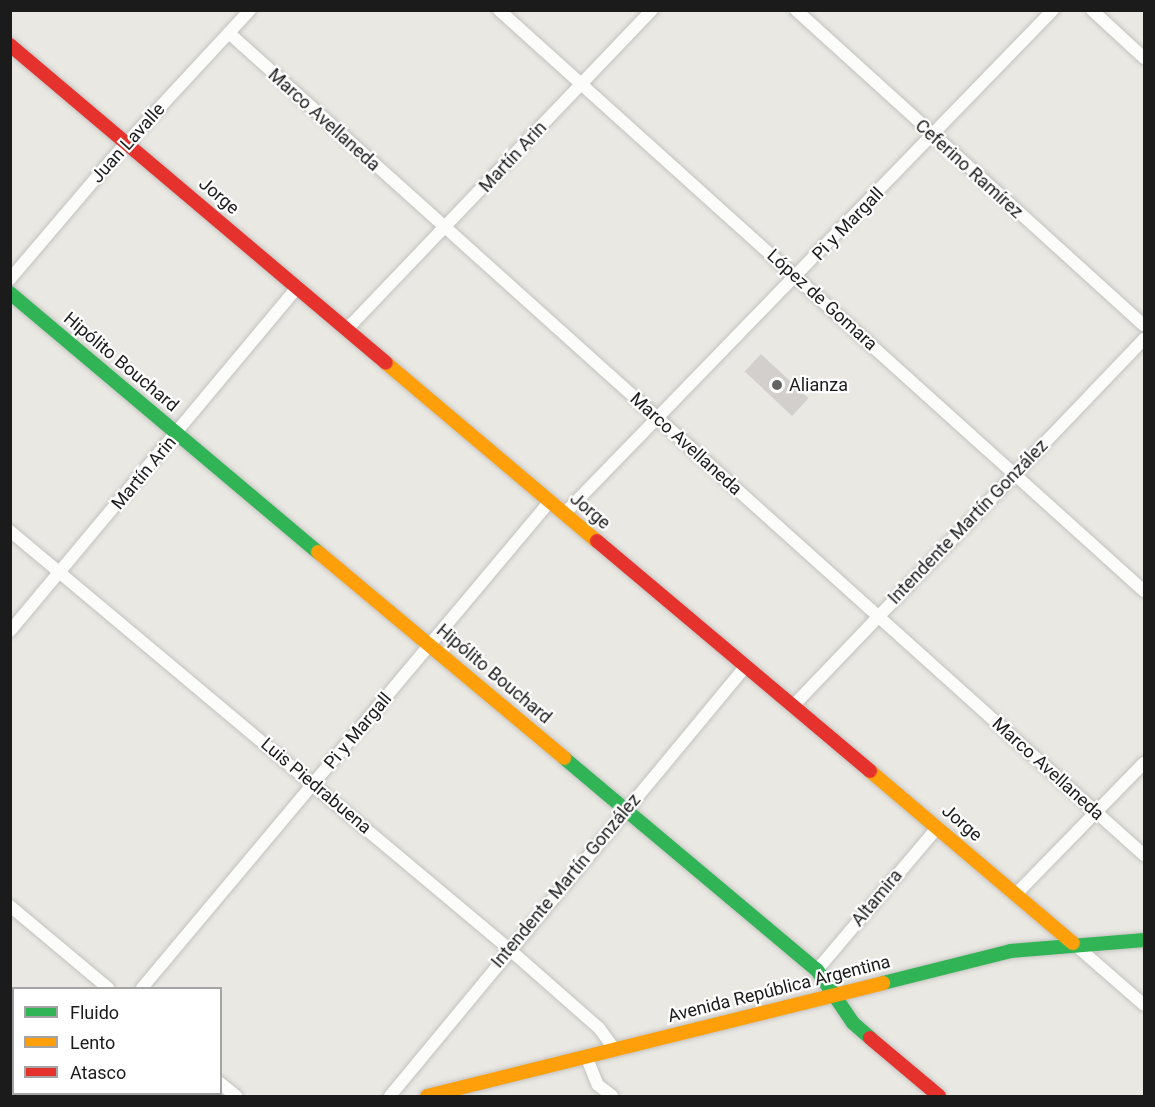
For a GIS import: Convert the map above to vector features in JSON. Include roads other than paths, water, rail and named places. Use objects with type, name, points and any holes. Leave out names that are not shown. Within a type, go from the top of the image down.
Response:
[{"type":"street","name":"Juan Lavalle","points":[[10,279],[128,142],[250,10]]},
{"type":"street","name":"López de Gomara","points":[[499,10],[1144,591]]},
{"type":"street","name":"Martín Arin","points":[[348,328],[652,10]]},
{"type":"street","name":"Ceferino Ramírez","points":[[796,10],[1144,325]]},
{"type":"street","name":"Pi y Margall","points":[[565,513],[797,277],[1053,10]]},
{"type":"street","points":[[1092,10],[1144,58]]},
{"type":"street","name":"Marco Avellaneda","points":[[229,33],[1144,855]]},
{"type":"street","name":"Jorge","points":[[10,45],[348,328],[745,667],[938,826],[1144,1005]]},
{"type":"street","name":"Martín Arin","points":[[10,631],[298,286]]},
{"type":"street","name":"Hipólito Bouchard","points":[[10,293],[817,970],[853,1023],[939,1096]]},
{"type":"street","name":"Intendente Martín González","points":[[793,706],[1144,339]]},
{"type":"street","name":"Pi y Margall","points":[[143,987],[550,501]]},
{"type":"street","name":"Luis Piedrabuena","points":[[10,531],[509,949],[599,1028],[614,1049]]},
{"type":"street","name":"Intendente Martín González","points":[[390,1096],[509,949],[745,667]]},
{"type":"street","points":[[1017,893],[1144,763]]},
{"type":"street","name":"Altamira","points":[[817,970],[938,826]]},
{"type":"street","points":[[10,906],[107,987]]},
{"type":"street","name":"Avenida República Argentina","points":[[427,1096],[833,993],[1011,951],[1073,943],[1144,940]]},
{"type":"street","points":[[586,1056],[598,1085],[612,1096]]},
{"type":"street","points":[[222,1085],[236,1096]]},
{"type":"place","name":"Alianza","points":[[777,385]]}]
